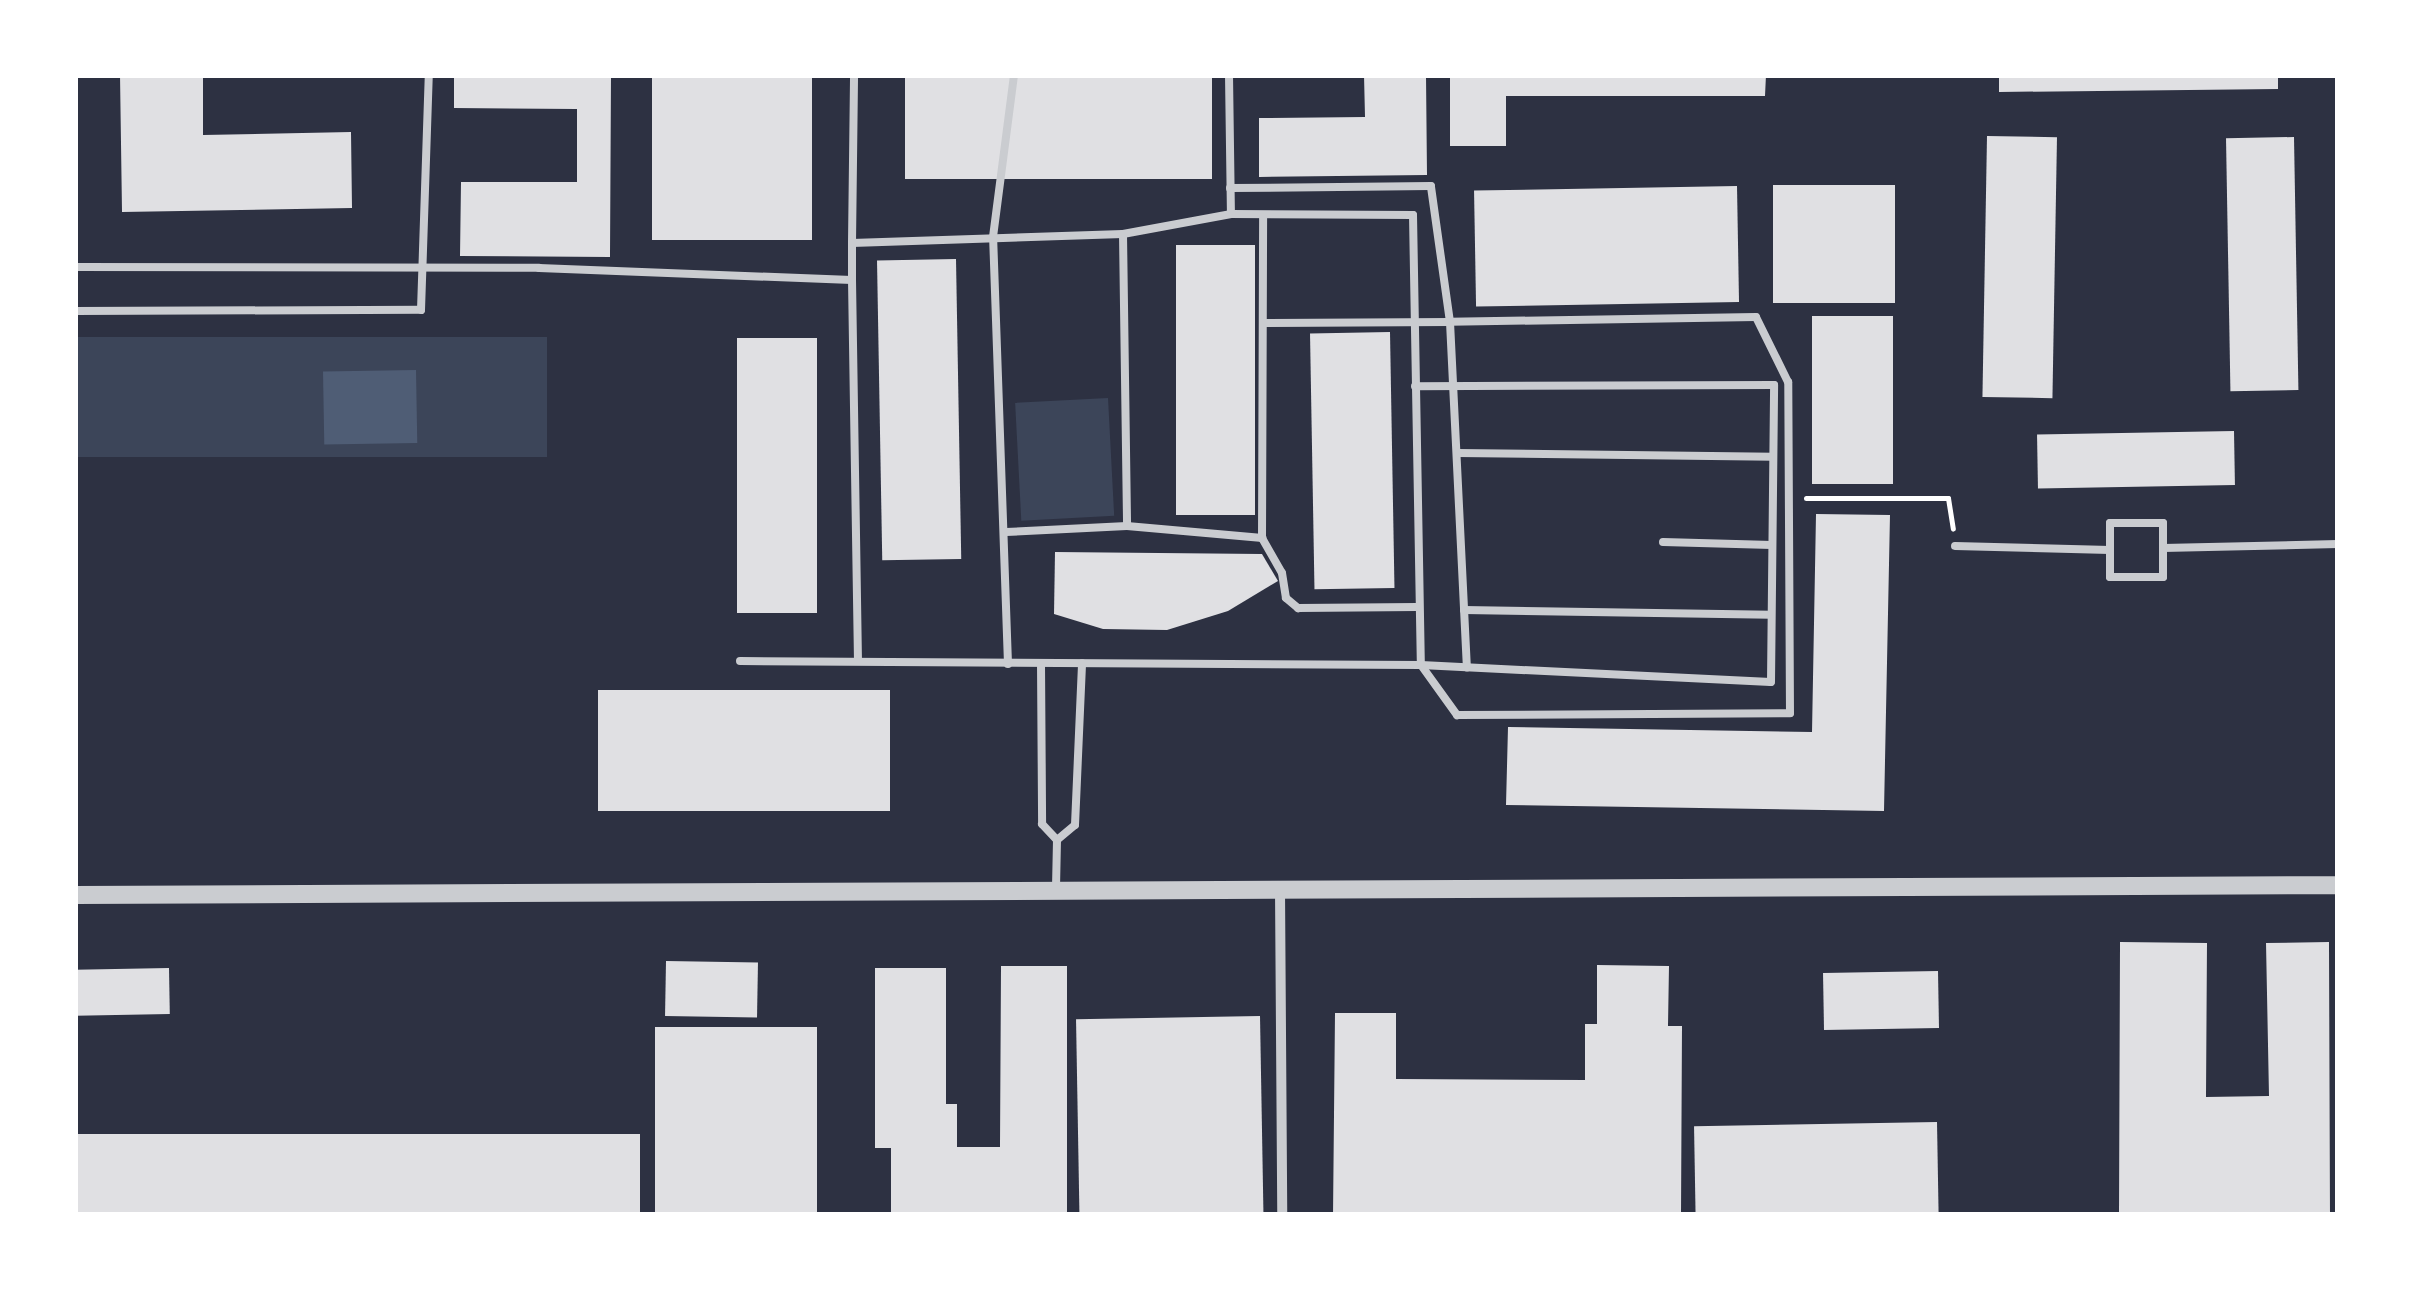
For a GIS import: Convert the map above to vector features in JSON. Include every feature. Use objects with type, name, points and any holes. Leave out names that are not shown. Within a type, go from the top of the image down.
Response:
[{"type":"street","points":[[75,895],[2338,885]]},
{"type":"street","points":[[1280,890],[1282,1215]]},
{"type":"lane","points":[[75,311],[421,310],[429,75]]},
{"type":"lane","points":[[854,75],[852,280],[858,661]]},
{"type":"lane","points":[[1008,664],[993,238],[1014,75]]},
{"type":"lane","points":[[1228,75],[1231,214]]},
{"type":"lane","points":[[1230,188],[1431,186],[1456,386],[1467,668]]},
{"type":"lane","points":[[852,243],[1123,234],[1231,214],[1413,215],[1414,321],[1415,386],[1417,607],[1421,665],[1457,715],[1790,713],[1788,382],[1756,317],[1450,322],[1414,321],[1263,323]]},
{"type":"lane","points":[[1263,217],[1262,538],[1282,573],[1286,598],[1298,608],[1417,607]]},
{"type":"lane","points":[[1123,234],[1126,526]]},
{"type":"lane","points":[[75,266],[422,267],[852,280]]},
{"type":"lane","points":[[740,661],[1421,665],[1771,682],[1774,385],[1415,386]]},
{"type":"lane","points":[[1458,453],[1773,457]]},
{"type":"lane","points":[[2110,523],[2162,523],[2162,548],[2162,577],[2110,577],[2110,523]]},
{"type":"lane","points":[[1006,532],[1126,526],[1262,538]]},
{"type":"lane","points":[[1663,542],[1772,546]]},
{"type":"lane","points":[[2162,548],[2338,544]]},
{"type":"lane","points":[[1955,546],[2110,550]]},
{"type":"lane","points":[[1464,610],[1772,615]]},
{"type":"lane","points":[[1057,840],[1075,825],[1082,663]]},
{"type":"lane","points":[[1041,664],[1042,824],[1057,840],[1056,891]]},
{"type":"path","points":[[1773,498],[1948,498],[1955,546]]},
{"type":"shaded area","points":[[75,337],[547,337],[547,457],[75,457]]},
{"type":"shaded area","points":[[416,370],[417,443],[324,445],[323,372]]},
{"type":"shaded area","points":[[1108,398],[1114,516],[1021,521],[1015,403]]},
{"type":"building","points":[[120,75],[203,75],[203,135],[351,132],[352,208],[122,212]]},
{"type":"building","points":[[454,75],[611,75],[610,257],[460,256],[461,182],[577,182],[577,109],[454,108]]},
{"type":"building","points":[[652,75],[812,75],[812,240],[652,240]]},
{"type":"building","points":[[905,75],[1212,75],[1212,179],[905,179]]},
{"type":"building","points":[[1364,75],[1426,75],[1427,175],[1259,177],[1259,118],[1365,117]]},
{"type":"building","points":[[1450,75],[1766,75],[1765,96],[1506,96],[1506,146],[1450,146]]},
{"type":"building","points":[[1999,75],[2278,75],[2278,89],[1999,92]]},
{"type":"building","points":[[1987,136],[2057,137],[2052,398],[1982,397]]},
{"type":"building","points":[[2294,137],[2298,390],[2230,391],[2226,138]]},
{"type":"building","points":[[1773,185],[1895,185],[1895,303],[1773,303]]},
{"type":"building","points":[[1737,186],[1739,302],[1476,307],[1474,191]]},
{"type":"building","points":[[1176,245],[1255,245],[1255,515],[1176,515]]},
{"type":"building","points":[[956,259],[961,559],[882,560],[877,260]]},
{"type":"building","points":[[1812,316],[1893,316],[1893,484],[1812,484]]},
{"type":"building","points":[[1390,332],[1394,588],[1314,589],[1310,333]]},
{"type":"building","points":[[737,338],[817,338],[817,613],[737,613]]},
{"type":"building","points":[[2234,431],[2235,485],[2038,488],[2037,434]]},
{"type":"building","points":[[1816,514],[1890,515],[1884,811],[1506,805],[1508,727],[1812,732]]},
{"type":"building","points":[[1055,552],[1262,554],[1278,581],[1228,611],[1167,630],[1103,629],[1054,614]]},
{"type":"building","points":[[598,690],[890,690],[890,811],[598,811]]},
{"type":"building","points":[[2120,942],[2207,943],[2206,1097],[2269,1096],[2266,943],[2329,942],[2330,1215],[2119,1215]]},
{"type":"building","points":[[666,961],[758,963],[757,1018],[665,1016]]},
{"type":"building","points":[[1597,965],[1669,966],[1668,1026],[1682,1026],[1681,1215],[1333,1215],[1335,1013],[1396,1013],[1396,1079],[1585,1080],[1585,1024],[1597,1024]]},
{"type":"building","points":[[1001,966],[1067,966],[1067,1215],[891,1215],[891,1148],[875,1148],[875,968],[946,968],[946,1104],[957,1104],[957,1147],[1000,1147]]},
{"type":"building","points":[[169,968],[170,1014],[76,1016],[75,970]]},
{"type":"building","points":[[1938,971],[1939,1028],[1824,1030],[1823,973]]},
{"type":"building","points":[[1260,1016],[1263,1215],[1079,1215],[1076,1019]]},
{"type":"building","points":[[655,1027],[817,1027],[817,1215],[655,1215]]},
{"type":"building","points":[[1937,1122],[1939,1215],[1696,1215],[1694,1126]]},
{"type":"building","points":[[75,1134],[640,1134],[640,1215],[75,1215]]}]
